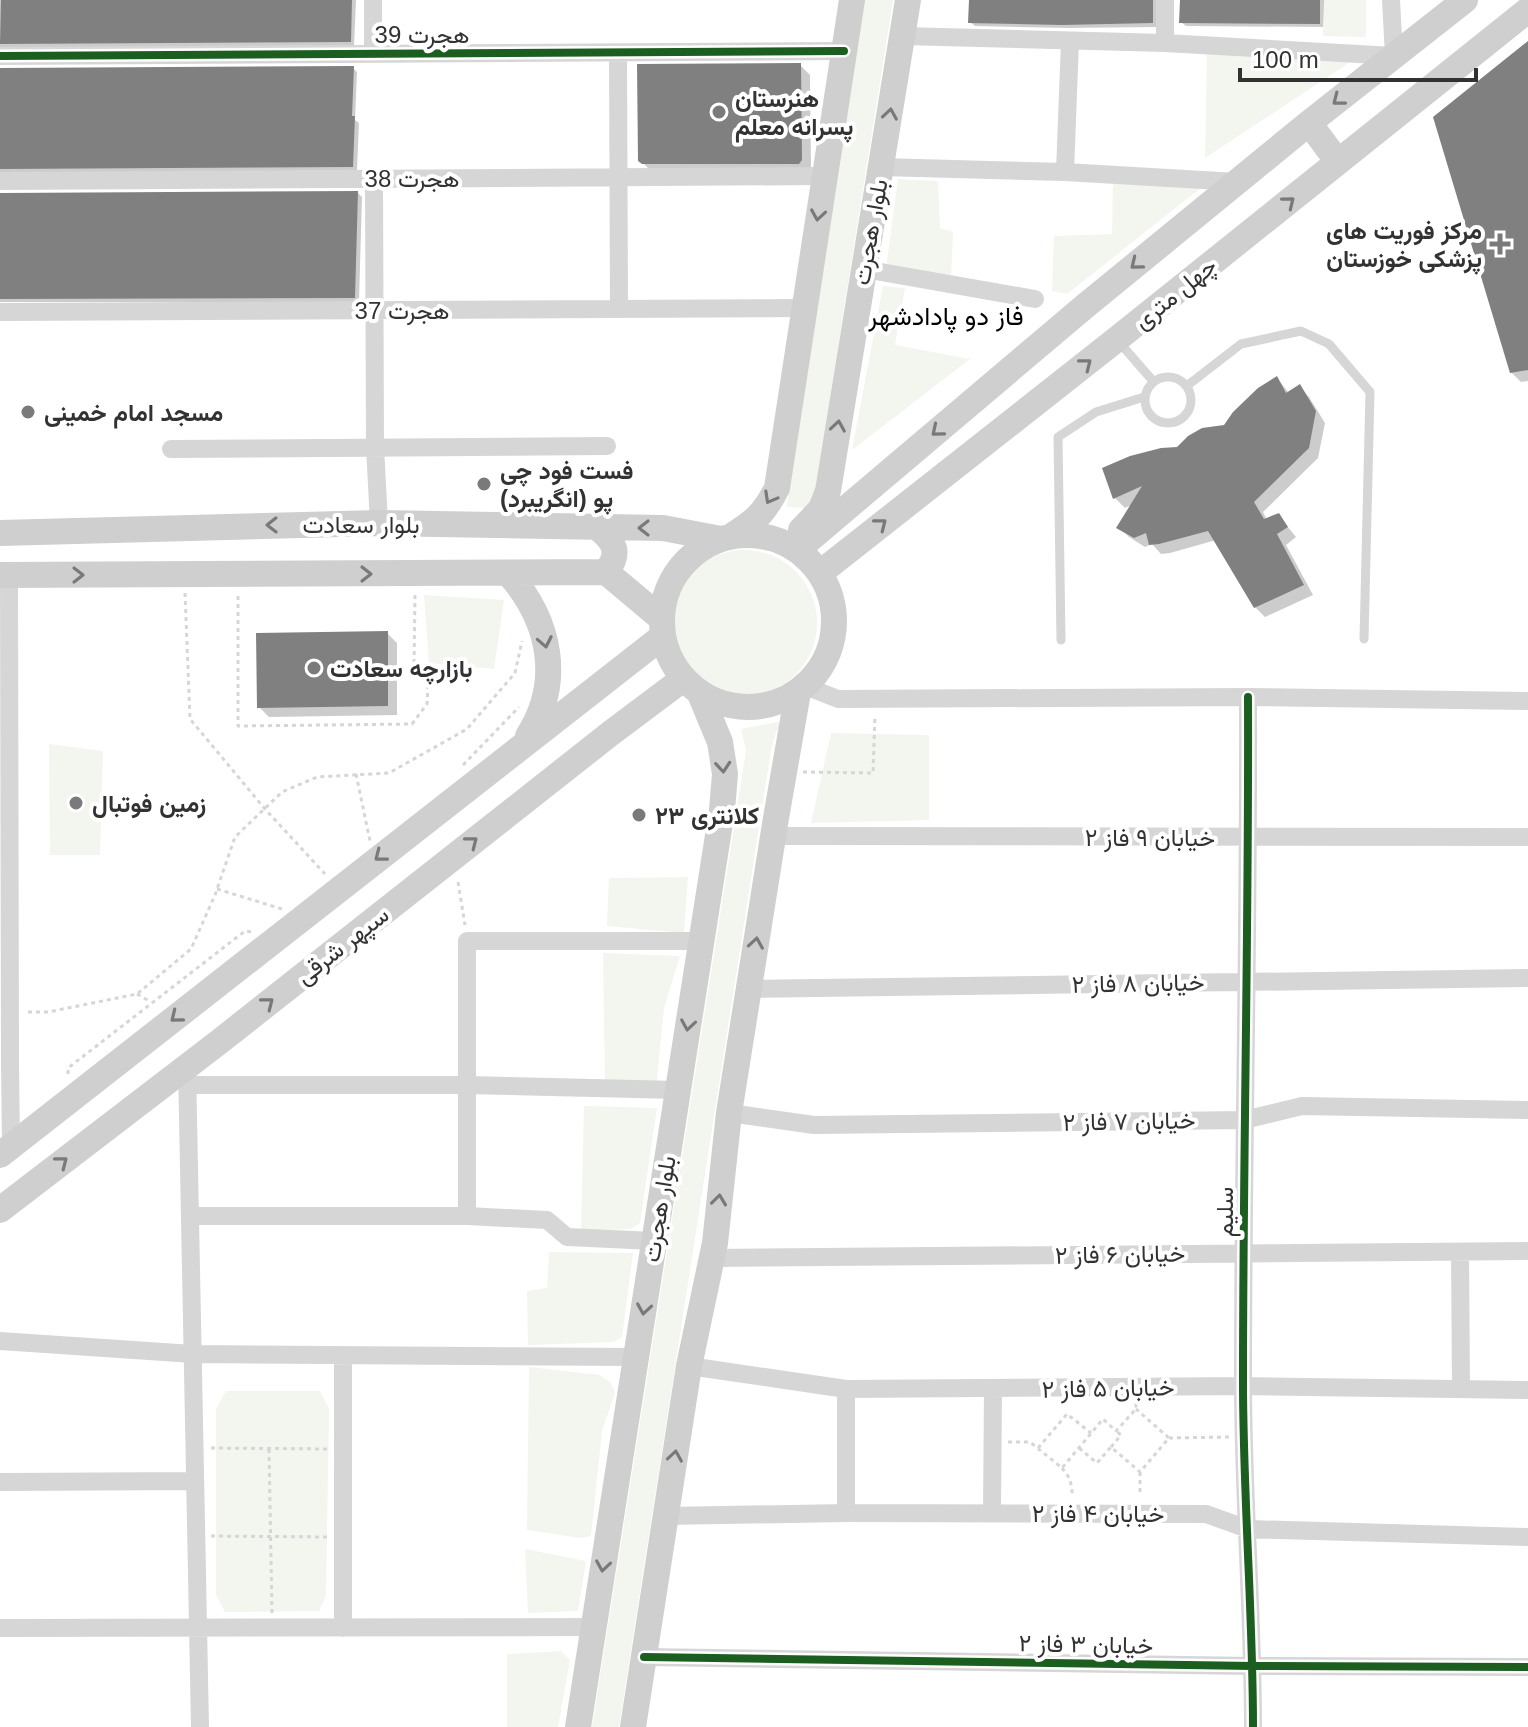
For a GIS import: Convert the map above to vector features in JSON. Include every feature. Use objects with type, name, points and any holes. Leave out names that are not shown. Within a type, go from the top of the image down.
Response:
[{"type":"main road","points":[[726,538],[759,536],[792,547],[820,573],[831,595],[835,620],[831,645],[821,667],[801,689],[779,702],[760,707],[719,703],[692,686],[670,659],[662,627],[665,598],[685,562],[702,548],[752,523],[767,507],[777,488],[852,0]]},
{"type":"main road","name":"بلوار هجرت","points":[[792,547],[821,509],[828,491],[908,0]]},
{"type":"main road","name":"چهل متری","points":[[792,547],[1309,123],[1465,0]]},
{"type":"main road","name":"چهل متری","points":[[820,573],[1528,10]]},
{"type":"main road","points":[[1309,123],[1338,162]]},
{"type":"main road","name":"بلوار سعادت","points":[[0,533],[379,523],[663,528],[726,538]]},
{"type":"main road","points":[[598,528],[611,539],[615,552],[613,563],[606,572],[662,627]]},
{"type":"main road","name":"بلوار سعادت","points":[[4,575],[606,572]]},
{"type":"main road","points":[[509,574],[523,590],[538,617],[547,646],[546,688],[541,708],[522,745]]},
{"type":"main road","name":"سپهر شرقی","points":[[6,1151],[585,696],[662,627]]},
{"type":"main road","name":"بلوار هجرت","points":[[578,1727],[722,810],[725,774],[720,742],[692,686]]},
{"type":"main road","name":"سپهر شرقی","points":[[0,1210],[187,1076],[453,857],[611,733],[692,686]]},
{"type":"main road","points":[[633,1727],[689,1366],[712,1258],[729,1113],[783,772],[801,689]]},
{"type":"main road","points":[[585,696],[604,703],[613,722],[611,733]]},
{"type":"street","points":[[373,0],[373,54]]},
{"type":"street","points":[[1165,0],[1165,43]]},
{"type":"street","points":[[902,36],[1165,43],[1394,56],[1391,0]]},
{"type":"street","points":[[1065,172],[1070,41]]},
{"type":"street","name":"هجرت 39","points":[[0,56],[844,51]]},
{"type":"street","points":[[618,53],[619,309]]},
{"type":"street","points":[[881,167],[1065,172],[1237,182]]},
{"type":"street","name":"هجرت 38","points":[[0,181],[824,176]]},
{"type":"street","points":[[374,179],[375,447],[379,523]]},
{"type":"street","points":[[864,269],[1035,299]]},
{"type":"street","name":"هجرت 37","points":[[0,312],[804,308]]},
{"type":"street","points":[[171,449],[607,446]]},
{"type":"street","points":[[4,575],[9,1013],[5,1062],[6,1151]]},
{"type":"street","points":[[801,689],[838,699],[1248,697],[1528,701]]},
{"type":"street","name":"سلیم","points":[[1248,697],[1243,1386],[1253,1727]]},
{"type":"street","name":"خیابان ۹ فاز ۲","points":[[773,836],[1528,837]]},
{"type":"street","points":[[467,1216],[467,941],[702,941]]},
{"type":"street","name":"خیابان ۸ فاز ۲","points":[[749,989],[1528,978]]},
{"type":"street","points":[[200,1727],[187,1076],[678,1090]]},
{"type":"street","name":"خیابان ۷ فاز ۲","points":[[729,1113],[814,1125],[1244,1120],[1302,1106],[1528,1110]]},
{"type":"street","points":[[190,1216],[467,1216],[547,1220],[567,1237],[654,1241]]},
{"type":"street","name":"خیابان ۶ فاز ۲","points":[[712,1258],[1528,1251]]},
{"type":"street","points":[[1460,1252],[1461,1388]]},
{"type":"street","points":[[0,1341],[193,1354],[636,1357]]},
{"type":"street","points":[[343,1355],[343,1628]]},
{"type":"street","name":"خیابان ۵ فاز ۲","points":[[689,1366],[846,1389],[1243,1386],[1528,1390]]},
{"type":"street","points":[[846,1389],[846,1513]]},
{"type":"street","points":[[992,1513],[993,1389]]},
{"type":"street","points":[[0,1482],[195,1481]]},
{"type":"street","name":"خیابان ۴ فاز ۲","points":[[666,1516],[1206,1514],[1248,1529],[1528,1537]]},
{"type":"street","points":[[0,1628],[593,1627]]},
{"type":"street","name":"خیابان ۳ فاز ۲","points":[[644,1657],[1528,1667]]},
{"type":"lane","points":[[1188,385],[1241,344],[1301,331],[1329,344],[1370,392],[1364,639]]},
{"type":"lane","points":[[1117,339],[1153,381]]},
{"type":"lane","points":[[1061,640],[1058,437],[1096,412],[1144,397],[1153,381],[1171,376],[1188,385],[1193,403],[1183,419],[1165,424],[1149,415],[1144,397]]},
{"type":"path","points":[[184,575],[190,719],[265,809],[338,889]]},
{"type":"path","points":[[238,588],[238,726],[412,724],[427,704],[429,669],[414,668],[415,588]]},
{"type":"path","points":[[9,1013],[48,1012],[137,994],[191,949],[235,837],[282,792],[317,777],[389,773],[467,729],[515,673],[523,635]]},
{"type":"path","points":[[783,772],[873,773],[876,699]]},
{"type":"path","points":[[458,769],[520,706]]},
{"type":"path","points":[[356,774],[371,847]]},
{"type":"path","points":[[453,857],[467,941]]},
{"type":"path","points":[[217,889],[288,911],[279,918]]},
{"type":"path","points":[[68,1081],[68,1068],[245,931],[260,933]]},
{"type":"path","points":[[1116,1431],[1136,1409],[1136,1387]]},
{"type":"path","points":[[1136,1409],[1169,1438],[1245,1437]]},
{"type":"path","points":[[1038,1448],[1067,1414],[1091,1433]]},
{"type":"path","points":[[1062,1468],[1079,1447],[1103,1419],[1121,1435],[1097,1463],[1079,1447]]},
{"type":"path","points":[[1141,1513],[1140,1472],[1169,1438]]},
{"type":"path","points":[[992,1442],[1030,1442],[1062,1468],[1070,1479],[1075,1513]]},
{"type":"path","points":[[1111,1447],[1140,1472]]},
{"type":"path","points":[[195,1448],[343,1449]]},
{"type":"path","points":[[269,1449],[272,1628]]},
{"type":"path","points":[[196,1536],[343,1537]]},
{"type":"shaded area","points":[[865,0],[893,0],[813,504],[805,508],[787,507],[790,478]]},
{"type":"shaded area","points":[[1323,0],[1366,0],[1366,37],[1323,36]]},
{"type":"shaded area","points":[[1207,50],[1358,57],[1205,158]]},
{"type":"shaded area","points":[[1113,176],[1216,176],[1067,294],[1052,291],[1054,236],[1112,234]]},
{"type":"shaded area","points":[[898,179],[938,181],[940,228],[953,232],[951,279],[886,269]]},
{"type":"shaded area","points":[[883,286],[905,288],[895,345],[970,359],[852,450]]},
{"type":"shaded area","points":[[744,550],[772,556],[795,572],[811,595],[817,623],[811,651],[795,674],[772,690],[744,696],[716,690],[693,674],[677,651],[671,623],[677,595],[693,572],[716,556]]},
{"type":"shaded area","points":[[424,595],[504,600],[494,669],[429,663]]},
{"type":"shaded area","points":[[783,721],[771,750],[619,1727],[592,1727],[746,751],[741,729]]},
{"type":"shaded area","points":[[831,733],[929,735],[929,820],[811,823]]},
{"type":"shaded area","name":"زمین فوتبال","points":[[49,744],[103,751],[100,855],[50,855]]},
{"type":"shaded area","points":[[688,877],[684,933],[607,926],[609,878]]},
{"type":"shaded area","points":[[603,953],[680,956],[664,1008],[656,1089],[605,1088]]},
{"type":"shaded area","points":[[584,1106],[657,1108],[640,1223],[631,1229],[581,1231]]},
{"type":"shaded area","points":[[549,1252],[633,1253],[622,1337],[613,1342],[528,1345],[527,1291],[547,1288]]},
{"type":"shaded area","points":[[529,1367],[600,1375],[610,1382],[615,1393],[602,1431],[591,1536],[580,1538],[527,1530]]},
{"type":"shaded area","points":[[226,1391],[320,1391],[329,1409],[326,1596],[319,1611],[225,1612],[216,1595],[216,1409]]},
{"type":"shaded area","points":[[525,1549],[586,1561],[578,1611],[528,1613]]},
{"type":"shaded area","points":[[561,1651],[570,1660],[558,1727],[507,1727],[507,1654]]},
{"type":"building","points":[[1,0],[352,0],[351,42],[0,44]]},
{"type":"building","points":[[969,0],[1153,0],[1153,23],[968,23]]},
{"type":"building","points":[[1180,0],[1320,0],[1320,24],[1179,23]]},
{"type":"building","name":"مرکز فوریت های پزشکی خوزستان","points":[[1528,41],[1528,370],[1510,373],[1433,117]]},
{"type":"building","name":"هنرستان پسرانه معلم","points":[[801,63],[802,160],[799,164],[642,164],[638,161],[637,64]]},
{"type":"building","points":[[354,66],[353,167],[0,169],[0,68]]},
{"type":"building","points":[[358,191],[355,298],[0,299],[0,193]]},
{"type":"building","points":[[1277,376],[1286,393],[1300,384],[1316,411],[1309,448],[1254,502],[1264,519],[1279,513],[1288,527],[1277,534],[1304,585],[1254,608],[1208,531],[1149,545],[1146,533],[1134,538],[1116,528],[1142,486],[1113,499],[1102,468],[1130,456],[1177,447],[1202,428],[1224,425],[1258,388]]},
{"type":"building","points":[[388,631],[388,706],[257,708],[256,633]]},
{"type":"cycle path","points":[[0,56],[844,51]]},
{"type":"cycle path","points":[[1248,697],[1243,1382],[1253,1727]]},
{"type":"cycle path","points":[[644,1657],[1528,1667]]},
{"type":"place","name":"هنرستان پسرانه معلم","points":[[719,112]]},
{"type":"place","name":"مرکز فوریت های پزشکی خوزستان","points":[[1500,244]]},
{"type":"place","name":"مسجد امام خمینی","points":[[28,412]]},
{"type":"place","name":"فست فود چی پو (انگریبرد)","points":[[484,484]]},
{"type":"place","name":"بازارچه سعادت","points":[[314,668]]},
{"type":"place","name":"زمین فوتبال","points":[[76,803]]},
{"type":"place","name":"کلانتری ۲۳","points":[[639,815]]},
{"type":"district","name":"فاز دو پادادشهر","points":[[946,316]]}]
